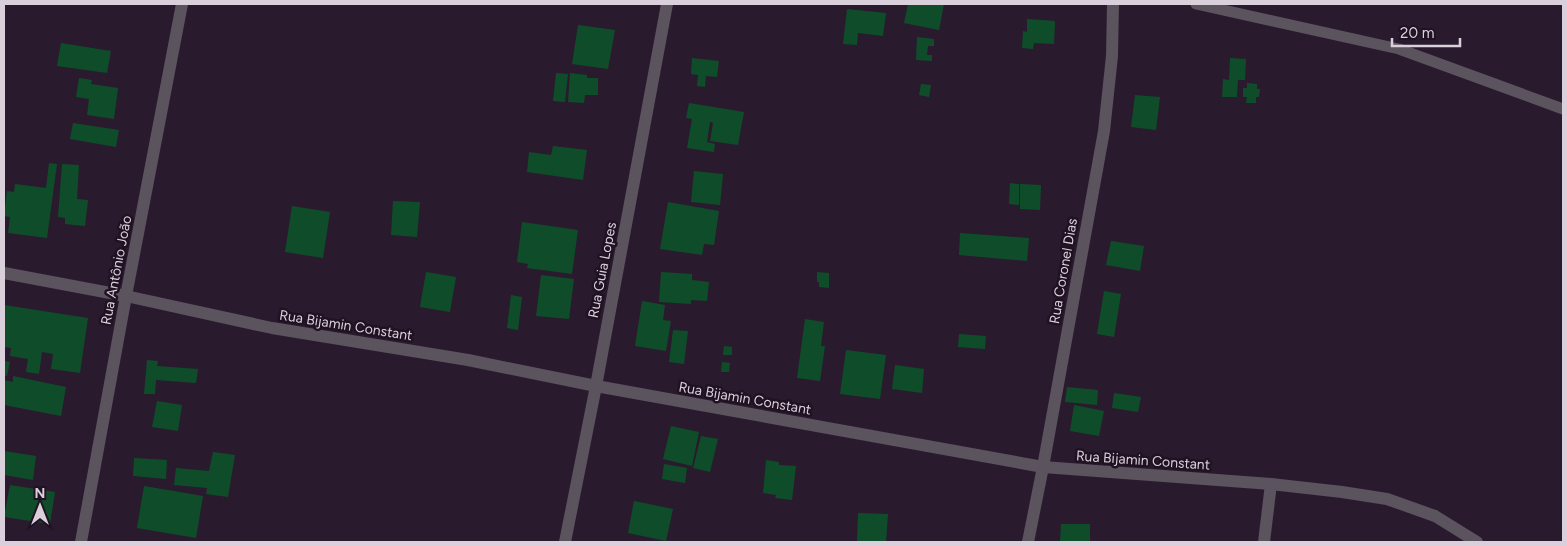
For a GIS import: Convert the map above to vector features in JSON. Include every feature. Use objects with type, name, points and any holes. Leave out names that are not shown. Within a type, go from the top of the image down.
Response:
[{"type":"street","name":"Rua Antônio João","points":[[82,542],[126,296],[182,4]]},
{"type":"street","name":"Rua Guia Lopes","points":[[565,542],[667,4]]},
{"type":"street","name":"Rua Coronel Dias","points":[[1028,542],[1104,131],[1112,56],[1113,4]]},
{"type":"street","name":"Rua Bijamin Constant","points":[[4,273],[126,296],[272,328],[468,360],[596,386],[1043,467],[1271,484],[1387,499],[1434,516],[1477,542]]},
{"type":"street","points":[[1264,542],[1271,484]]},
{"type":"lane","points":[[1196,4],[1398,49],[1563,109]]},
{"type":"building","points":[[908,4],[944,4],[939,30],[904,23]]},
{"type":"building","points":[[847,9],[886,13],[883,36],[858,33],[857,45],[843,44]]},
{"type":"building","points":[[1027,19],[1055,21],[1054,44],[1034,43],[1033,49],[1022,48],[1023,31],[1027,32]]},
{"type":"building","points":[[578,25],[615,30],[608,69],[572,64]]},
{"type":"building","points":[[917,37],[934,39],[934,46],[928,46],[927,55],[932,55],[932,61],[916,60]]},
{"type":"building","points":[[61,43],[111,51],[107,73],[57,66]]},
{"type":"building","points":[[692,58],[719,61],[717,77],[706,76],[705,87],[697,86],[698,75],[691,74]]},
{"type":"building","points":[[1230,58],[1246,59],[1245,80],[1238,80],[1237,97],[1222,97],[1223,79],[1229,80]]},
{"type":"building","points":[[556,73],[568,74],[565,102],[553,101]]},
{"type":"building","points":[[570,73],[587,75],[587,78],[598,78],[598,95],[585,95],[584,103],[568,102]]},
{"type":"building","points":[[79,78],[92,80],[91,84],[118,88],[114,119],[87,115],[89,99],[76,97]]},
{"type":"building","points":[[1247,83],[1257,84],[1257,89],[1260,89],[1259,97],[1256,97],[1256,103],[1246,103],[1247,97],[1243,97],[1243,88],[1247,88]]},
{"type":"building","points":[[921,84],[931,85],[929,97],[919,95]]},
{"type":"building","points":[[1135,95],[1160,97],[1156,130],[1131,127]]},
{"type":"building","points":[[689,103],[744,112],[738,145],[710,141],[713,123],[710,122],[707,142],[715,144],[714,152],[687,148],[692,119],[686,118]]},
{"type":"building","points":[[73,123],[119,130],[116,147],[70,139]]},
{"type":"building","points":[[553,146],[587,150],[583,180],[527,172],[529,152],[551,155]]},
{"type":"building","points":[[49,163],[57,164],[47,238],[8,233],[10,217],[4,216],[7,191],[14,192],[15,184],[46,188]]},
{"type":"building","points":[[62,164],[79,165],[77,199],[88,200],[85,226],[65,224],[65,218],[58,217]]},
{"type":"building","points":[[694,171],[723,174],[720,205],[691,202]]},
{"type":"building","points":[[1010,183],[1019,184],[1019,205],[1009,204]]},
{"type":"building","points":[[1020,184],[1041,185],[1040,210],[1020,209]]},
{"type":"building","points":[[393,201],[420,202],[417,237],[391,235]]},
{"type":"building","points":[[668,202],[719,211],[714,245],[704,244],[702,255],[660,249]]},
{"type":"building","points":[[292,206],[330,212],[323,258],[285,252]]},
{"type":"building","points":[[522,222],[578,230],[572,274],[527,268],[528,264],[517,262]]},
{"type":"building","points":[[960,233],[1029,238],[1027,261],[959,255]]},
{"type":"building","points":[[1111,241],[1144,246],[1140,271],[1106,265]]},
{"type":"building","points":[[426,272],[456,277],[450,312],[420,307]]},
{"type":"building","points":[[661,272],[692,274],[692,280],[709,282],[707,301],[691,300],[691,304],[659,302]]},
{"type":"building","points":[[817,272],[829,273],[829,288],[819,287]]},
{"type":"building","points":[[541,275],[574,279],[569,319],[536,316]]},
{"type":"building","points":[[1104,291],[1121,294],[1114,337],[1097,334]]},
{"type":"building","points":[[511,295],[522,297],[518,330],[507,328]]},
{"type":"building","points":[[642,301],[665,305],[663,320],[671,321],[666,351],[635,346]]},
{"type":"building","points":[[4,305],[88,318],[80,373],[51,369],[53,354],[42,352],[39,374],[26,372],[28,359],[10,356],[11,348],[4,347]]},
{"type":"building","points":[[805,319],[824,322],[821,346],[825,346],[820,381],[797,378]]},
{"type":"building","points":[[673,330],[688,331],[684,364],[669,362]]},
{"type":"building","points":[[959,334],[986,336],[985,349],[958,347]]},
{"type":"building","points":[[724,346],[732,347],[732,355],[723,355]]},
{"type":"building","points":[[846,350],[886,355],[880,399],[840,394]]},
{"type":"building","points":[[147,360],[158,361],[157,366],[198,369],[196,383],[156,380],[155,394],[144,394]]},
{"type":"building","points":[[4,361],[10,362],[7,376],[4,375]]},
{"type":"building","points":[[722,362],[730,363],[729,372],[721,372]]},
{"type":"building","points":[[895,365],[924,369],[922,393],[892,389]]},
{"type":"building","points":[[13,376],[66,387],[61,416],[4,405],[4,380],[13,382]]},
{"type":"building","points":[[1067,387],[1098,390],[1097,405],[1065,402]]},
{"type":"building","points":[[1114,393],[1141,397],[1138,412],[1112,408]]},
{"type":"building","points":[[157,401],[182,405],[178,431],[152,427]]},
{"type":"building","points":[[1074,405],[1104,411],[1099,436],[1070,431]]},
{"type":"building","points":[[671,426],[699,432],[692,466],[663,459]]},
{"type":"building","points":[[701,436],[718,439],[710,472],[693,468]]},
{"type":"building","points":[[4,451],[36,456],[33,480],[4,475]]},
{"type":"building","points":[[213,452],[235,455],[228,497],[206,494],[207,488],[174,485],[176,468],[209,471]]},
{"type":"building","points":[[134,458],[167,460],[166,479],[133,476]]},
{"type":"building","points":[[766,460],[779,462],[779,465],[796,466],[792,500],[775,498],[776,495],[763,493]]},
{"type":"building","points":[[664,464],[687,468],[685,483],[662,479]]},
{"type":"building","points":[[10,485],[55,492],[50,524],[4,517]]},
{"type":"building","points":[[144,486],[203,496],[196,538],[137,528]]},
{"type":"building","points":[[634,501],[673,509],[666,541],[628,533]]},
{"type":"building","points":[[858,513],[888,514],[886,542],[857,542]]},
{"type":"building","points":[[1061,524],[1090,524],[1090,542],[1060,542]]}]
